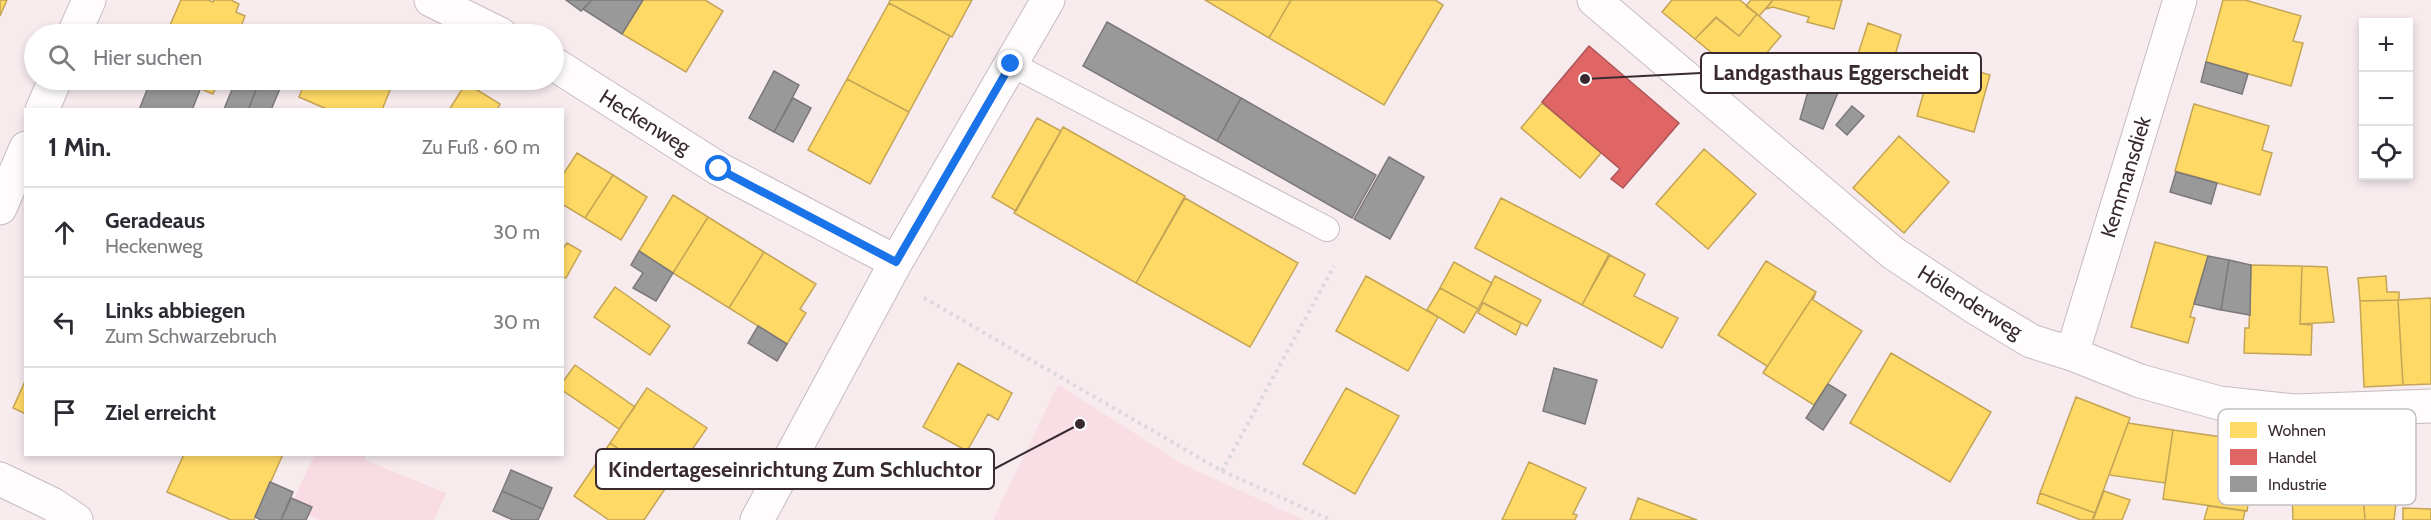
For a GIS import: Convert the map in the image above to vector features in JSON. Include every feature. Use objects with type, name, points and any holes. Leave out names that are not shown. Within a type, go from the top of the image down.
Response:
[{"type":"street","points":[[78,24],[89,0]]},
{"type":"street","points":[[431,0],[480,24]]},
{"type":"street","points":[[757,520],[892,269],[1048,0]]},
{"type":"street","name":"Hölenderweg","points":[[1593,0],[1893,253],[2031,342],[2072,354],[2140,381],[2219,403],[2276,409]]},
{"type":"street","name":"Kemmansdiek","points":[[2072,354],[2180,0]]},
{"type":"street","name":"Heckenweg","points":[[564,70],[719,169],[892,269]]},
{"type":"street","points":[[43,108],[51,90]]},
{"type":"street","points":[[0,208],[24,153]]},
{"type":"street","name":"Hölenderweg","points":[[2340,409],[2431,405]]},
{"type":"street","points":[[0,479],[52,504],[76,520]]},
{"type":"lane","points":[[1011,64],[1327,230]]},
{"type":"path","points":[[1222,471],[1336,262]]},
{"type":"path","points":[[892,269],[1222,471],[1331,520]]},
{"type":"shaded area","points":[[1058,384],[1182,464],[1304,520],[993,520]]},
{"type":"shaded area","points":[[314,456],[366,456],[365,460],[446,493],[434,520],[319,520],[308,515],[311,507],[294,499]]},
{"type":"building: Wohnen","points":[[0,0],[7,0],[0,16]]},
{"type":"building: Wohnen","points":[[181,0],[213,2],[214,0],[231,0],[239,4],[236,12],[245,16],[242,24],[170,24]]},
{"type":"building: Wohnen","points":[[643,0],[705,0],[723,11],[686,72],[622,34]]},
{"type":"building: Wohnen","points":[[890,0],[972,0],[952,37],[889,3]]},
{"type":"building: Wohnen","points":[[1205,0],[1291,0],[1269,38]]},
{"type":"building: Wohnen","points":[[1291,0],[1435,0],[1443,5],[1384,105],[1269,38]]},
{"type":"building: Wohnen","points":[[1672,0],[1740,0],[1757,14],[1739,36],[1716,17],[1695,39],[1662,12]]},
{"type":"building: Wohnen","points":[[1751,0],[1773,0],[1759,16],[1746,6]]},
{"type":"building: Wohnen","points":[[1773,0],[1842,0],[1834,29],[1807,22],[1809,17],[1773,7],[1766,9]]},
{"type":"building: Wohnen","points":[[2223,0],[2245,0],[2301,16],[2293,41],[2303,43],[2291,86],[2206,62]]},
{"type":"building: Wohnen","points":[[889,3],[950,36],[909,112],[847,79]]},
{"type":"building: Wohnen","points":[[1757,14],[1781,36],[1744,80],[1695,39],[1716,18],[1739,36]]},
{"type":"building: Wohnen","points":[[1868,23],[1901,35],[1884,93],[1849,82]]},
{"type":"building: Wohnen","points":[[1933,59],[1990,75],[1974,132],[1917,116]]},
{"type":"building: Wohnen","points":[[847,79],[909,112],[870,184],[808,150]]},
{"type":"building: Wohnen","points":[[203,90],[215,90],[213,94]]},
{"type":"building: Wohnen","points":[[302,90],[390,90],[383,108],[324,108],[299,97]]},
{"type":"building: Wohnen","points":[[462,90],[477,90],[500,104],[498,108],[450,108]]},
{"type":"building: Wohnen","points":[[1542,103],[1601,153],[1580,178],[1521,128]]},
{"type":"building: Wohnen","points":[[2194,104],[2269,126],[2262,150],[2272,153],[2260,195],[2175,171]]},
{"type":"building: Wohnen","points":[[1037,118],[1061,131],[1016,211],[992,197]]},
{"type":"building: Wohnen","points":[[1063,127],[1185,196],[1136,283],[1014,213]]},
{"type":"building: Wohnen","points":[[1899,136],[1949,182],[1904,233],[1853,188]]},
{"type":"building: Wohnen","points":[[1704,149],[1756,194],[1708,249],[1656,204]]},
{"type":"building: Wohnen","points":[[577,153],[613,175],[585,218],[564,205],[564,173]]},
{"type":"building: Wohnen","points":[[613,175],[647,197],[621,240],[585,218]]},
{"type":"building: Wohnen","points":[[673,195],[708,217],[673,273],[639,251]]},
{"type":"building: Wohnen","points":[[1185,198],[1298,263],[1250,347],[1136,283]]},
{"type":"building: Wohnen","points":[[1501,198],[1609,254],[1582,305],[1475,248]]},
{"type":"building: Wohnen","points":[[708,217],[764,252],[729,308],[673,273]]},
{"type":"building: Wohnen","points":[[2155,242],[2208,256],[2190,317],[2195,318],[2188,343],[2131,327]]},
{"type":"building: Wohnen","points":[[567,243],[581,251],[566,278],[564,278],[564,247]]},
{"type":"building: Wohnen","points":[[764,252],[816,284],[800,309],[806,313],[787,344],[729,308]]},
{"type":"building: Wohnen","points":[[1610,255],[1645,274],[1634,296],[1678,318],[1662,348],[1582,305]]},
{"type":"building: Wohnen","points":[[1766,261],[1816,292],[1763,373],[1767,366],[1718,335]]},
{"type":"building: Wohnen","points":[[1454,262],[1492,283],[1478,309],[1440,288]]},
{"type":"building: Wohnen","points":[[2251,265],[2302,266],[2300,324],[2312,325],[2311,355],[2244,353],[2245,328],[2249,328]]},
{"type":"building: Wohnen","points":[[2302,266],[2327,267],[2334,322],[2300,324]]},
{"type":"building: Wohnen","points":[[1366,276],[1438,317],[1408,371],[1336,331]]},
{"type":"building: Wohnen","points":[[1495,276],[1541,300],[1527,326],[1482,302]]},
{"type":"building: Wohnen","points":[[2386,276],[2387,292],[2399,292],[2399,300],[2360,301],[2358,278]]},
{"type":"building: Wohnen","points":[[615,287],[670,326],[650,355],[594,317]]},
{"type":"building: Wohnen","points":[[1440,288],[1478,309],[1464,333],[1427,310]]},
{"type":"building: Wohnen","points":[[1816,292],[1813,300],[1862,331],[1814,405],[1763,373]]},
{"type":"building: Wohnen","points":[[2431,298],[2431,384],[2403,385],[2398,300]]},
{"type":"building: Wohnen","points":[[2398,300],[2403,385],[2364,387],[2360,301]]},
{"type":"building: Wohnen","points":[[1483,303],[1521,323],[1516,335],[1478,313]]},
{"type":"building: Wohnen","points":[[1891,353],[1991,412],[1950,482],[1850,423]]},
{"type":"building: Wohnen","points":[[958,363],[1012,393],[998,420],[988,414],[967,451],[923,427]]},
{"type":"building: Wohnen","points":[[575,365],[635,407],[619,429],[564,391],[564,380]]},
{"type":"building: Wohnen","points":[[24,383],[24,413],[13,408]]},
{"type":"building: Wohnen","points":[[647,388],[707,428],[669,483],[610,443]]},
{"type":"building: Wohnen","points":[[1346,388],[1399,416],[1355,494],[1303,464]]},
{"type":"building: Wohnen","points":[[2076,397],[2130,418],[2095,513],[2040,493]]},
{"type":"building: Wohnen","points":[[2128,423],[2173,430],[2165,483],[2109,475]]},
{"type":"building: Wohnen","points":[[2173,430],[2218,436],[2218,505],[2248,505],[2247,511],[2163,499]]},
{"type":"building: Wohnen","points":[[610,443],[669,483],[644,520],[609,520],[574,496]]},
{"type":"building: Wohnen","points":[[183,456],[282,456],[254,520],[231,520],[167,492]]},
{"type":"building: Wohnen","points":[[1529,462],[1586,488],[1573,514],[1577,515],[1575,520],[1502,520]]},
{"type":"building: Wohnen","points":[[2104,491],[2130,500],[2122,520],[2093,520]]},
{"type":"building: Wohnen","points":[[2040,493],[2095,513],[2092,520],[2081,520],[2037,503]]},
{"type":"building: Wohnen","points":[[1638,498],[1697,520],[1630,520]]},
{"type":"building: Wohnen","points":[[2292,505],[2364,505],[2365,520],[2293,520]]},
{"type":"building: Wohnen","points":[[2364,505],[2396,505],[2394,520],[2365,520]]},
{"type":"building: Wohnen","points":[[2208,506],[2245,511],[2243,520],[2204,520]]},
{"type":"building: Wohnen","points":[[2403,508],[2431,509],[2431,520],[2403,520]]},
{"type":"building: Handel","points":[[1589,46],[1679,123],[1623,188],[1611,179],[1620,169],[1542,102]]},
{"type":"building: Industrie","points":[[566,0],[592,0],[581,11]]},
{"type":"building: Industrie","points":[[592,0],[643,0],[622,34],[583,9]]},
{"type":"building: Industrie","points":[[1107,22],[1241,98],[1217,141],[1083,66]]},
{"type":"building: Industrie","points":[[2206,62],[2248,74],[2242,94],[2201,82]]},
{"type":"building: Industrie","points":[[774,71],[799,85],[774,132],[749,118]]},
{"type":"building: Industrie","points":[[1813,74],[1841,85],[1823,129],[1800,119]]},
{"type":"building: Industrie","points":[[147,90],[200,90],[193,108],[140,108]]},
{"type":"building: Industrie","points":[[232,90],[256,90],[249,108],[224,108]]},
{"type":"building: Industrie","points":[[256,90],[279,90],[272,108],[249,108]]},
{"type":"building: Industrie","points":[[793,98],[811,108],[793,142],[774,132]]},
{"type":"building: Industrie","points":[[1241,98],[1376,175],[1352,218],[1217,141]]},
{"type":"building: Industrie","points":[[1852,106],[1864,116],[1847,135],[1836,125]]},
{"type":"building: Industrie","points":[[1389,157],[1424,177],[1390,239],[1354,219]]},
{"type":"building: Industrie","points":[[2176,172],[2217,183],[2211,204],[2170,192]]},
{"type":"building: Industrie","points":[[639,251],[673,273],[656,301],[633,288],[643,273],[631,265]]},
{"type":"building: Industrie","points":[[2208,256],[2229,260],[2221,310],[2194,304]]},
{"type":"building: Industrie","points":[[2229,260],[2251,265],[2250,315],[2221,310]]},
{"type":"building: Industrie","points":[[758,326],[787,344],[777,361],[748,343]]},
{"type":"building: Industrie","points":[[1554,368],[1597,380],[1585,424],[1543,411]]},
{"type":"building: Industrie","points":[[1828,384],[1846,395],[1823,430],[1806,418]]},
{"type":"building: Industrie","points":[[511,470],[552,488],[543,509],[502,491]]},
{"type":"building: Industrie","points":[[270,482],[293,492],[281,520],[261,520],[255,517]]},
{"type":"building: Industrie","points":[[502,491],[543,509],[538,520],[513,520],[493,511]]},
{"type":"building: Industrie","points":[[291,498],[312,507],[306,520],[281,520]]},
{"type":"place","name":"Landgasthaus Eggerscheidt","points":[[1585,79]]},
{"type":"place","name":"Kindertageseinrichtung Zum Schluchtor","points":[[1080,424]]},
{"type":"route","points":[[719,169],[896,262],[1011,64]]}]
